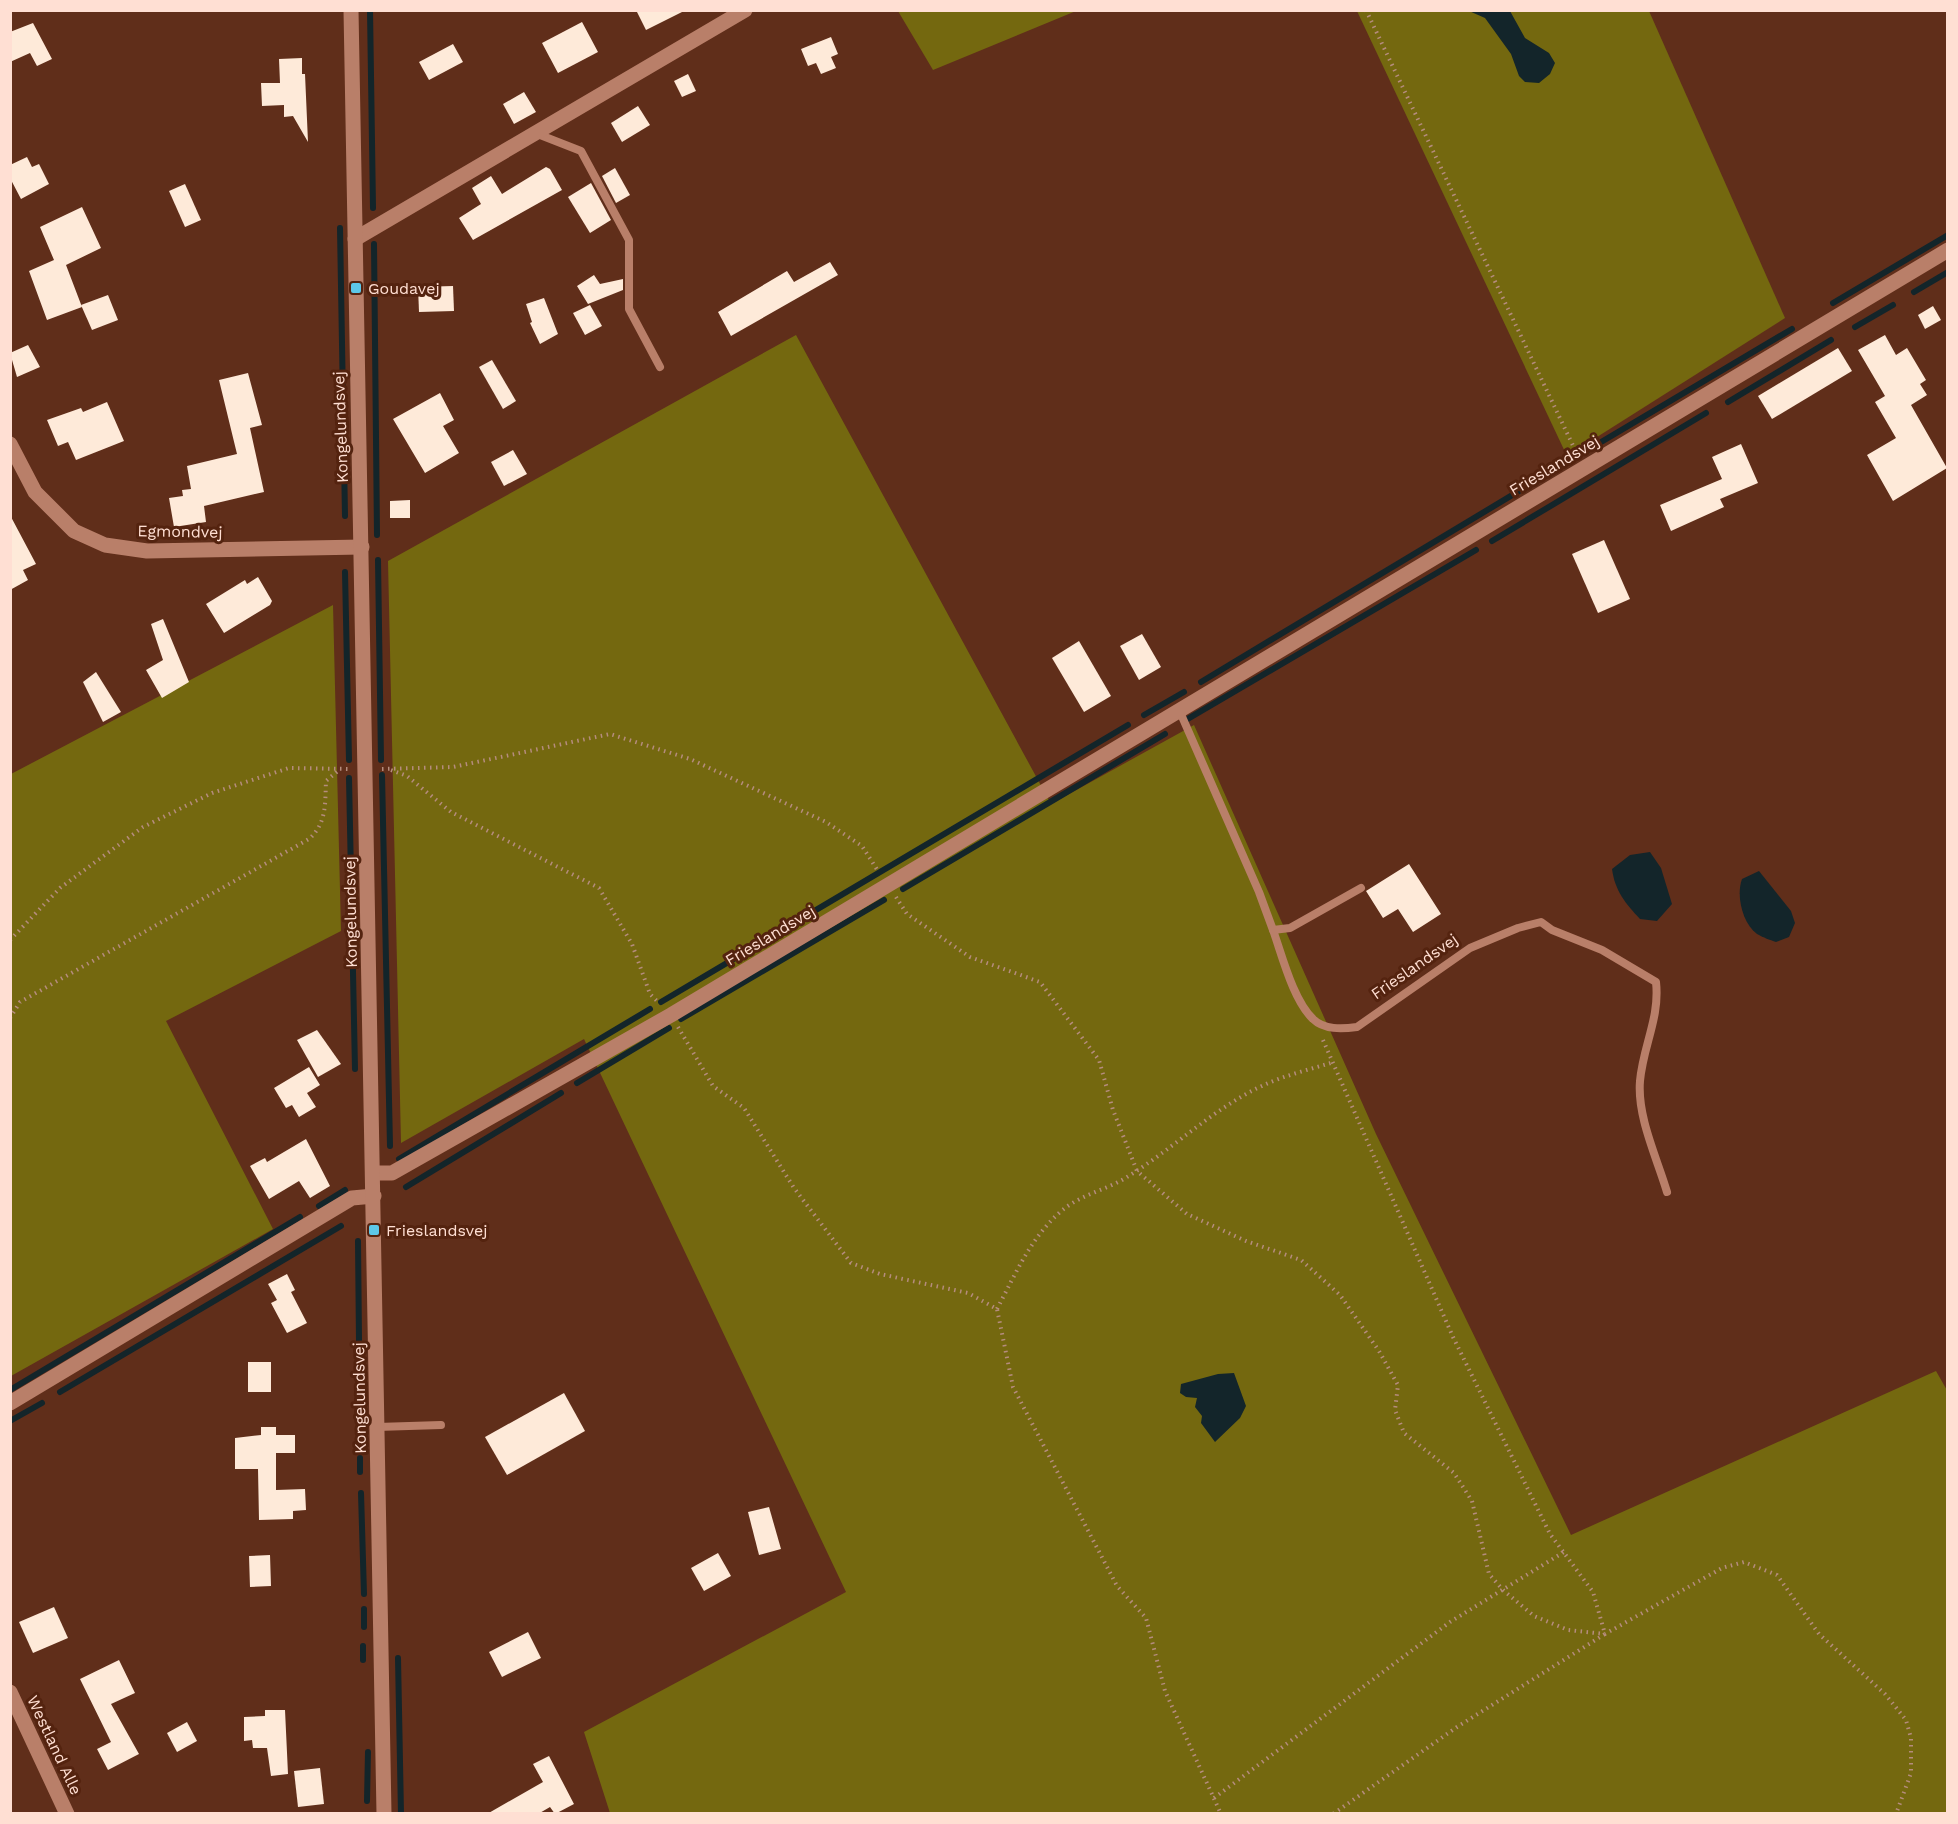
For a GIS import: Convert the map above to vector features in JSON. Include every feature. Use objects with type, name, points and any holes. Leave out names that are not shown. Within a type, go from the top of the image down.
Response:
[{"type":"street","name":"Kongelundsvej","points":[[351,10],[384,1814]]},
{"type":"street","points":[[355,238],[745,10]]},
{"type":"street","name":"Frieslandsvej","points":[[373,1173],[392,1173],[671,1015],[1180,712],[1947,250]]},
{"type":"street","name":"Egmondvej","points":[[10,444],[35,492],[74,531],[105,545],[147,551],[362,547]]},
{"type":"street","points":[[10,1403],[352,1198],[374,1196]]},
{"type":"street","name":"Westland Alle","points":[[10,1692],[67,1814]]},
{"type":"lane","points":[[535,133],[580,151],[629,240],[629,309],[660,366]]},
{"type":"lane","points":[[1180,712],[1259,892],[1301,1003],[1314,1021]]},
{"type":"lane","points":[[1273,930],[1290,928],[1361,888]]},
{"type":"lane","name":"Frieslandsvej","points":[[1314,1021],[1336,1030],[1357,1027],[1470,948],[1518,928],[1541,922],[1552,930],[1602,950],[1656,982],[1658,998],[1655,1024],[1640,1081],[1642,1109],[1667,1192]]},
{"type":"lane","points":[[377,1427],[441,1425]]},
{"type":"path","points":[[1366,10],[1584,469]]},
{"type":"path","points":[[10,940],[60,888],[143,827],[202,798],[289,768],[453,767],[610,734],[690,759],[826,822],[862,846],[875,866]]},
{"type":"path","points":[[10,1007],[309,839],[318,831],[324,817],[326,781],[332,773],[341,770],[388,768],[407,776],[451,812],[599,888],[632,944],[650,994],[671,1015],[713,1086],[744,1108],[794,1188],[851,1263],[880,1274],[968,1293],[997,1309]]},
{"type":"path","points":[[888,885],[907,914],[970,957],[1040,982],[1099,1060],[1113,1110],[1137,1172],[1187,1214],[1246,1241],[1301,1260],[1340,1295],[1379,1351],[1398,1385],[1395,1410],[1404,1433],[1454,1473],[1472,1501],[1489,1574],[1503,1590],[1534,1616],[1568,1630],[1605,1634]]},
{"type":"path","points":[[10,1018],[20,1002]]},
{"type":"path","points":[[1314,1021],[1453,1337],[1550,1534],[1593,1592],[1605,1634]]},
{"type":"path","points":[[1221,1814],[1164,1691],[1146,1618],[1117,1586],[1013,1387],[997,1309],[1034,1240],[1060,1212],[1092,1191],[1116,1184],[1137,1172],[1234,1102],[1264,1085],[1334,1062]]},
{"type":"path","points":[[1214,1798],[1450,1622],[1564,1552]]},
{"type":"path","points":[[1333,1814],[1457,1727],[1605,1634],[1722,1568],[1744,1562],[1777,1575],[1819,1634],[1884,1694],[1906,1720],[1911,1738],[1911,1773],[1896,1814]]},
{"type":"shaded area","points":[[898,11],[1076,11],[933,70]]},
{"type":"shaded area","points":[[1357,11],[1649,11],[1785,318],[1567,456]]},
{"type":"shaded area","points":[[796,335],[1051,804],[1194,725],[1376,1134],[1571,1535],[1936,1371],[1948,1392],[1947,1813],[610,1813],[584,1732],[846,1592],[584,1039],[401,1143],[388,561]]},
{"type":"shaded area","points":[[333,605],[341,931],[166,1021],[273,1229],[11,1376],[11,774]]},
{"type":"water","points":[[1469,11],[1510,11],[1525,38],[1549,53],[1555,63],[1550,74],[1539,83],[1525,82],[1519,76],[1511,54],[1485,18]]},
{"type":"water","points":[[1650,852],[1661,868],[1672,904],[1657,921],[1640,919],[1630,908],[1618,890],[1612,869],[1630,855]]},
{"type":"water","points":[[1759,871],[1791,911],[1795,923],[1789,937],[1776,942],[1759,935],[1752,929],[1744,916],[1740,901],[1742,879]]},
{"type":"water","points":[[1234,1373],[1246,1406],[1240,1418],[1215,1442],[1201,1423],[1202,1416],[1195,1407],[1197,1398],[1186,1397],[1180,1393],[1181,1384],[1218,1374]]},
{"type":"building","points":[[636,10],[686,10],[646,30]]},
{"type":"building","points":[[582,22],[598,52],[558,73],[542,43]]},
{"type":"building","points":[[33,23],[52,59],[37,66],[30,53],[10,62],[10,32]]},
{"type":"building","points":[[831,37],[838,54],[831,57],[836,68],[821,74],[816,63],[808,66],[801,49]]},
{"type":"building","points":[[453,44],[463,62],[429,80],[419,62]]},
{"type":"building","points":[[302,58],[302,74],[305,74],[308,142],[293,116],[284,117],[284,105],[262,106],[261,83],[280,83],[279,59]]},
{"type":"building","points":[[688,74],[696,91],[682,97],[674,81]]},
{"type":"building","points":[[524,92],[536,112],[514,124],[503,104]]},
{"type":"building","points":[[638,106],[650,125],[622,142],[611,123]]},
{"type":"building","points":[[27,157],[32,167],[39,164],[49,184],[21,199],[10,178],[10,165]]},
{"type":"building","points":[[546,167],[550,169],[562,190],[473,240],[459,218],[481,204],[472,188],[491,176],[502,194]]},
{"type":"building","points":[[615,168],[630,195],[616,203],[602,176]]},
{"type":"building","points":[[591,183],[611,220],[590,233],[568,197]]},
{"type":"building","points":[[185,184],[201,220],[185,227],[169,191]]},
{"type":"building","points":[[82,207],[101,248],[66,265],[82,307],[47,320],[29,271],[54,260],[40,227]]},
{"type":"building","points":[[830,262],[838,275],[731,336],[718,312],[787,271],[794,282]]},
{"type":"building","points":[[594,275],[600,284],[623,279],[623,290],[588,304],[577,286]]},
{"type":"building","points":[[453,286],[454,311],[419,312],[418,287]]},
{"type":"building","points":[[108,295],[118,320],[92,330],[81,305]]},
{"type":"building","points":[[544,298],[558,334],[540,344],[530,323],[532,322],[526,304]]},
{"type":"building","points":[[590,305],[602,326],[585,335],[573,313]]},
{"type":"building","points":[[1933,306],[1941,320],[1925,329],[1918,315]]},
{"type":"building","points":[[1885,335],[1896,355],[1907,348],[1926,380],[1920,384],[1927,395],[1911,405],[1947,468],[1893,501],[1867,455],[1896,438],[1875,402],[1885,396],[1858,350]]},
{"type":"building","points":[[28,345],[40,367],[17,377],[10,353]]},
{"type":"building","points":[[1838,348],[1852,371],[1772,419],[1758,396]]},
{"type":"building","points":[[492,360],[516,401],[503,409],[479,367]]},
{"type":"building","points":[[248,373],[262,425],[250,428],[264,492],[204,506],[206,522],[174,527],[169,498],[183,496],[182,490],[191,489],[187,466],[237,454],[219,380]]},
{"type":"building","points":[[440,393],[454,420],[443,426],[459,453],[425,473],[393,419]]},
{"type":"building","points":[[107,402],[124,441],[76,460],[68,442],[58,446],[47,420],[81,408],[83,412]]},
{"type":"building","points":[[1741,444],[1758,483],[1720,499],[1724,507],[1671,531],[1660,505],[1722,479],[1712,457]]},
{"type":"building","points":[[513,450],[527,474],[504,486],[491,462]]},
{"type":"building","points":[[410,500],[410,518],[390,518],[390,501]]},
{"type":"building","points":[[10,515],[36,564],[23,570],[28,580],[10,590]]},
{"type":"building","points":[[1604,540],[1630,599],[1598,613],[1572,554]]},
{"type":"building","points":[[258,577],[272,601],[270,605],[224,633],[206,604],[245,580],[247,584]]},
{"type":"building","points":[[163,619],[189,682],[162,698],[146,670],[163,660],[151,624]]},
{"type":"building","points":[[1142,634],[1161,667],[1139,680],[1120,646]]},
{"type":"building","points":[[1079,641],[1111,696],[1084,712],[1052,658]]},
{"type":"building","points":[[96,672],[121,712],[103,722],[83,682]]},
{"type":"building","points":[[1409,864],[1441,914],[1413,932],[1398,909],[1383,918],[1366,891]]},
{"type":"building","points":[[317,1030],[341,1064],[318,1077],[297,1040]]},
{"type":"building","points":[[309,1067],[320,1085],[307,1093],[316,1107],[299,1117],[292,1105],[286,1108],[274,1088]]},
{"type":"building","points":[[306,1139],[330,1186],[310,1198],[299,1181],[269,1199],[250,1166],[265,1158],[267,1162]]},
{"type":"building","points":[[287,1274],[295,1290],[291,1292],[307,1323],[287,1333],[271,1303],[277,1300],[268,1284]]},
{"type":"building","points":[[248,1362],[271,1362],[271,1392],[248,1392]]},
{"type":"building","points":[[564,1393],[585,1431],[507,1475],[485,1437]]},
{"type":"building","points":[[261,1427],[276,1427],[276,1435],[295,1435],[295,1453],[276,1453],[276,1490],[305,1489],[306,1510],[293,1511],[293,1519],[259,1520],[258,1469],[235,1469],[235,1438],[261,1435]]},
{"type":"building","points":[[769,1507],[781,1549],[759,1555],[748,1512]]},
{"type":"building","points":[[718,1553],[731,1576],[704,1591],[691,1568]]},
{"type":"building","points":[[270,1555],[271,1586],[250,1587],[249,1556]]},
{"type":"building","points":[[54,1607],[68,1638],[33,1653],[19,1622]]},
{"type":"building","points":[[528,1632],[541,1658],[502,1677],[489,1652]]},
{"type":"building","points":[[119,1660],[135,1693],[111,1704],[139,1754],[108,1770],[97,1749],[111,1742],[80,1679]]},
{"type":"building","points":[[265,1710],[285,1710],[288,1774],[271,1776],[267,1748],[253,1748],[252,1740],[244,1741],[244,1717],[265,1716]]},
{"type":"building","points":[[187,1722],[197,1741],[177,1752],[167,1733]]},
{"type":"building","points":[[549,1756],[574,1804],[555,1814],[550,1807],[538,1814],[487,1814],[543,1782],[533,1764]]},
{"type":"building","points":[[320,1768],[324,1804],[298,1807],[294,1771]]},
{"type":"waterway","points":[[370,10],[373,208]]},
{"type":"waterway","points":[[340,228],[345,516]]},
{"type":"waterway","points":[[1833,303],[1948,235]]},
{"type":"waterway","points":[[374,244],[377,535]]},
{"type":"waterway","points":[[1914,292],[1948,272]]},
{"type":"waterway","points":[[1855,327],[1893,305]]},
{"type":"waterway","points":[[1586,451],[1792,329]]},
{"type":"waterway","points":[[1728,402],[1831,340]]},
{"type":"waterway","points":[[1492,541],[1706,413]]},
{"type":"waterway","points":[[1201,682],[1569,461]]},
{"type":"waterway","points":[[1186,720],[1476,550]]},
{"type":"waterway","points":[[378,560],[381,760]]},
{"type":"waterway","points":[[345,572],[349,760]]},
{"type":"waterway","points":[[1144,715],[1184,692]]},
{"type":"waterway","points":[[661,1002],[1128,725]]},
{"type":"waterway","points":[[903,889],[1165,734]]},
{"type":"waterway","points":[[382,775],[390,1146]]},
{"type":"waterway","points":[[349,778],[355,1069]]},
{"type":"waterway","points":[[681,1019],[884,900]]},
{"type":"waterway","points":[[399,1159],[650,1009]]},
{"type":"waterway","points":[[577,1083],[669,1028]]},
{"type":"waterway","points":[[406,1187],[561,1093]]},
{"type":"waterway","points":[[319,1206],[345,1190]]},
{"type":"waterway","points":[[10,1390],[300,1217]]},
{"type":"waterway","points":[[60,1392],[341,1226]]},
{"type":"waterway","points":[[358,1241],[360,1440]]},
{"type":"waterway","points":[[10,1421],[42,1403]]},
{"type":"waterway","points":[[360,1458],[360,1472]]},
{"type":"waterway","points":[[361,1493],[364,1594]]},
{"type":"waterway","points":[[364,1609],[364,1627]]},
{"type":"waterway","points":[[363,1646],[363,1660]]},
{"type":"waterway","points":[[398,1658],[401,1814]]},
{"type":"waterway","points":[[367,1801],[368,1752]]},
{"type":"place","name":"Goudavej","points":[[356,288]]},
{"type":"place","name":"Frieslandsvej","points":[[374,1230]]}]
